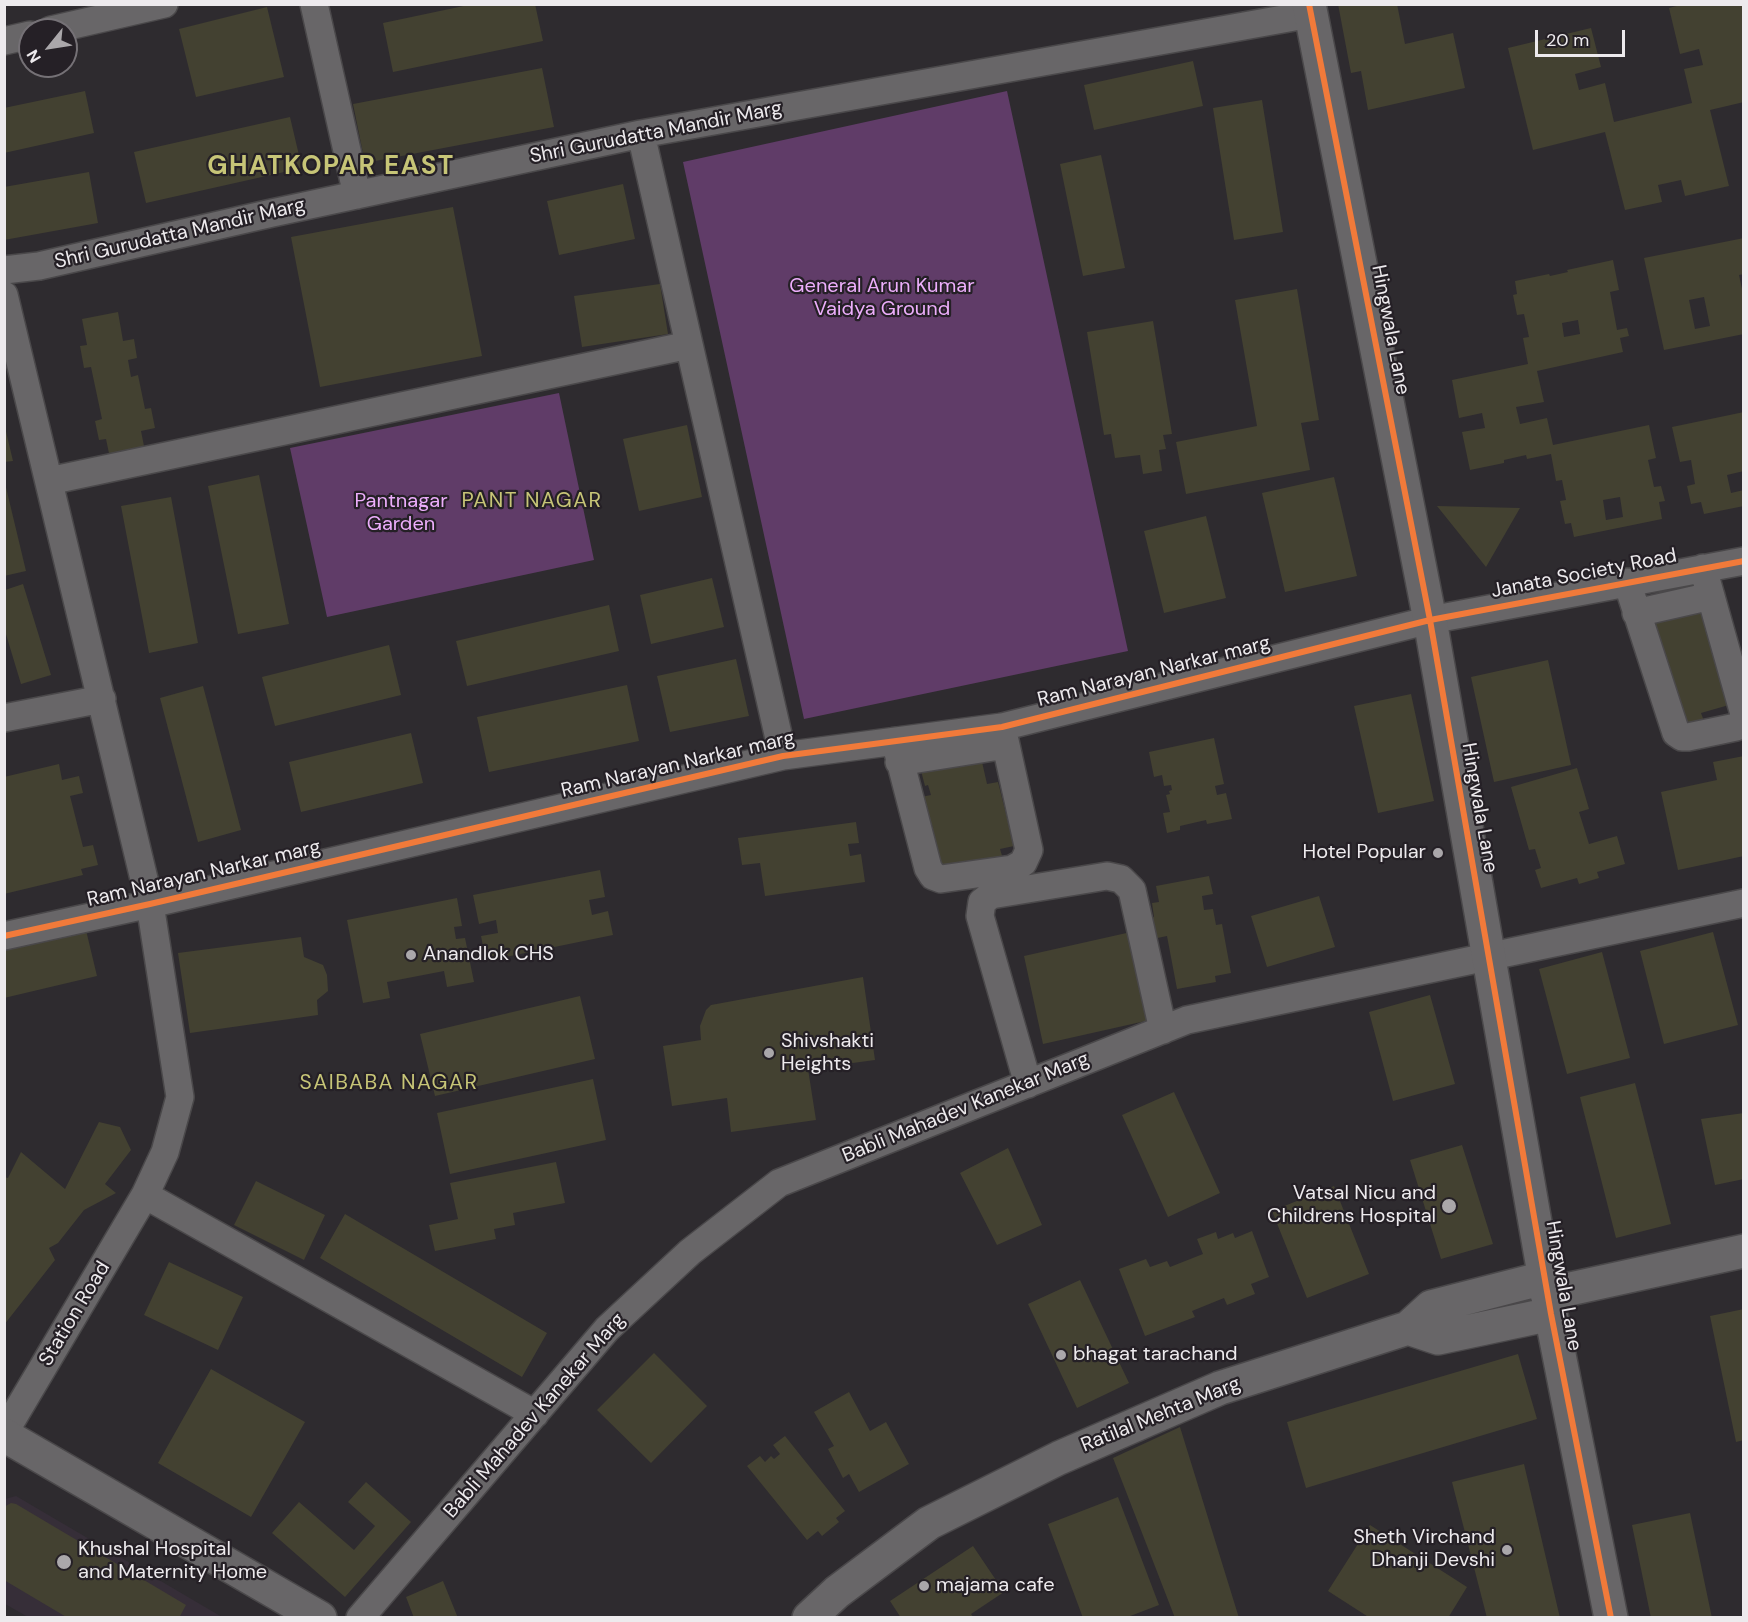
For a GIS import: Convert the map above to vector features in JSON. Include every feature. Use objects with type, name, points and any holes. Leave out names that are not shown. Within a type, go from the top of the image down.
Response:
[{"type":"street","points":[[78,24],[164,4]]},
{"type":"street","points":[[314,4],[357,195]]},
{"type":"street","name":"Shri Gurudatta Mandir Marg","points":[[4,270],[39,266],[641,134],[1310,9]]},
{"type":"street","name":"Hingwala Lane","points":[[1310,9],[1430,620],[1547,1296],[1611,1617]]},
{"type":"street","points":[[641,134],[783,756]]},
{"type":"street","name":"Station Road","points":[[4,295],[150,904],[180,1097],[165,1152],[145,1195],[4,1434]]},
{"type":"street","points":[[49,481],[689,345]]},
{"type":"street","name":"Janata Society Road","points":[[1430,620],[1743,561]]},
{"type":"street","points":[[1627,582],[1676,733],[1688,737],[1736,727],[1742,723],[1743,716],[1703,568]]},
{"type":"street","points":[[1636,613],[1711,596]]},
{"type":"street","name":"Ram Narayan Narkar marg","points":[[4,936],[783,756],[897,751],[1004,736],[1430,620]]},
{"type":"street","points":[[4,718],[102,699]]},
{"type":"street","points":[[897,751],[928,868],[933,876],[941,879],[1012,869],[1023,863],[1029,850],[1004,736]]},
{"type":"street","points":[[1028,1084],[980,916],[982,902],[991,894],[1107,876],[1121,879],[1132,890],[1163,1030]]},
{"type":"street","name":"Babli Mahadev Kanekar Marg","points":[[360,1617],[607,1329],[690,1252],[779,1183],[1187,1020],[1743,903]]},
{"type":"street","points":[[145,1195],[535,1414]]},
{"type":"street","points":[[1547,1296],[1743,1251]]},
{"type":"street","name":"Ratilal Mehta Marg","points":[[809,1617],[837,1592],[929,1523],[1059,1458],[1220,1388],[1408,1328],[1431,1307],[1547,1296]]},
{"type":"street","points":[[4,1434],[320,1617]]},
{"type":"shaded area","points":[[16,1496],[222,1617],[28,1617],[5,1604],[5,1499]]},
{"type":"green space","name":"General Arun Kumar Vaidya Ground","points":[[1007,91],[1128,651],[804,719],[683,162]]},
{"type":"green space","name":"Pantnagar Garden","points":[[559,393],[594,560],[327,617],[290,448]]},
{"type":"building","points":[[473,4],[535,4],[543,41],[393,72],[383,23]]},
{"type":"building","points":[[1338,4],[1397,4],[1405,44],[1453,33],[1465,88],[1368,110],[1361,71],[1351,73]]},
{"type":"building","points":[[1684,4],[1744,4],[1744,102],[1710,110],[1729,186],[1685,196],[1681,180],[1658,185],[1662,202],[1625,210],[1605,132],[1533,150],[1508,48],[1591,28],[1601,67],[1575,74],[1579,90],[1605,83],[1614,122],[1692,103],[1684,69],[1703,65],[1699,49],[1680,54],[1669,8]]},
{"type":"building","points":[[267,7],[284,77],[196,97],[179,29]]},
{"type":"building","points":[[1193,61],[1203,106],[1094,130],[1084,85]]},
{"type":"building","points":[[542,68],[554,127],[365,163],[353,104]]},
{"type":"building","points":[[85,91],[94,133],[4,153],[4,108]]},
{"type":"building","points":[[1262,100],[1283,232],[1234,240],[1213,108]]},
{"type":"building","points":[[290,117],[302,168],[146,203],[134,152]]},
{"type":"building","points":[[1101,155],[1125,268],[1083,276],[1060,164]]},
{"type":"building","points":[[89,172],[98,223],[4,240],[4,187]]},
{"type":"building","points":[[623,184],[635,239],[559,255],[547,201]]},
{"type":"building","points":[[453,207],[482,356],[320,387],[291,237]]},
{"type":"building","points":[[1744,238],[1744,274],[1739,275],[1744,298],[1744,334],[1664,350],[1644,258]],"holes":[[[1704,297],[1710,326],[1695,329],[1689,300]]]},
{"type":"building","points":[[1613,260],[1619,290],[1610,292],[1617,330],[1627,328],[1629,336],[1620,338],[1623,352],[1537,371],[1544,402],[1516,407],[1520,424],[1547,418],[1553,445],[1649,425],[1656,458],[1648,460],[1654,487],[1661,486],[1665,501],[1659,502],[1662,519],[1574,537],[1571,523],[1565,524],[1560,501],[1566,500],[1562,480],[1556,481],[1551,454],[1527,459],[1526,455],[1504,460],[1504,463],[1470,470],[1462,432],[1485,428],[1482,413],[1459,418],[1452,380],[1528,364],[1523,338],[1529,337],[1524,314],[1517,315],[1513,295],[1517,294],[1515,281],[1549,274],[1550,276],[1568,272],[1567,270]],"holes":[[[1578,320],[1580,334],[1564,337],[1562,323]],[[1620,497],[1623,517],[1606,520],[1603,500]]]},
{"type":"building","points":[[660,284],[668,334],[582,347],[574,296]]},
{"type":"building","points":[[1297,289],[1319,420],[1301,423],[1310,470],[1186,494],[1176,442],[1257,426],[1235,300]]},
{"type":"building","points":[[118,312],[123,341],[134,339],[137,358],[128,360],[131,377],[138,375],[145,409],[151,408],[155,428],[141,431],[146,456],[111,463],[106,439],[99,440],[95,421],[102,419],[91,367],[84,368],[80,346],[87,345],[82,319]]},
{"type":"building","points":[[1153,321],[1172,434],[1163,435],[1166,449],[1159,450],[1162,471],[1143,474],[1140,455],[1115,458],[1111,434],[1104,435],[1087,332]]},
{"type":"building","points":[[1744,412],[1744,471],[1727,475],[1731,493],[1744,490],[1744,506],[1704,514],[1701,502],[1691,504],[1687,486],[1695,484],[1691,460],[1680,462],[1672,427]]},
{"type":"building","points":[[4,423],[13,461],[4,462]]},
{"type":"building","points":[[687,425],[702,497],[639,511],[623,439]]},
{"type":"building","points":[[259,475],[289,624],[238,634],[208,486]]},
{"type":"building","points":[[1334,477],[1357,576],[1285,592],[1262,493]]},
{"type":"building","points":[[4,479],[26,571],[4,576]]},
{"type":"building","points":[[171,497],[198,643],[149,653],[121,506]]},
{"type":"building","points":[[1437,506],[1520,508],[1486,567]]},
{"type":"building","points":[[1206,516],[1226,598],[1164,613],[1144,531]]},
{"type":"building","points":[[712,578],[724,627],[651,644],[640,595]]},
{"type":"building","points":[[23,584],[51,675],[21,684],[5,631],[5,590]]},
{"type":"building","points":[[1700,604],[1729,705],[1701,713],[1704,721],[1681,727],[1651,618]]},
{"type":"building","points":[[609,605],[619,651],[467,686],[456,641]]},
{"type":"building","points":[[389,645],[401,695],[275,726],[262,677]]},
{"type":"building","points":[[736,659],[749,716],[670,732],[657,676]]},
{"type":"building","points":[[1548,660],[1571,765],[1494,782],[1471,677]]},
{"type":"building","points":[[627,685],[639,741],[489,772],[477,717]]},
{"type":"building","points":[[203,686],[241,830],[198,842],[160,698]]},
{"type":"building","points":[[1411,694],[1434,801],[1378,813],[1354,706]]},
{"type":"building","points":[[411,733],[423,783],[301,812],[289,762]]},
{"type":"building","points":[[1214,738],[1224,784],[1215,786],[1217,795],[1226,793],[1232,819],[1207,824],[1206,820],[1180,826],[1180,830],[1167,833],[1163,813],[1170,812],[1166,795],[1172,790],[1171,785],[1164,786],[1162,775],[1154,777],[1149,752]]},
{"type":"building","points":[[980,753],[987,784],[998,782],[1014,846],[1000,849],[1003,859],[942,868],[932,825],[928,826],[921,797],[931,795],[928,785],[925,786],[920,767]]},
{"type":"building","points":[[1744,756],[1744,856],[1678,870],[1661,792],[1717,780],[1713,762]]},
{"type":"building","points":[[59,764],[62,780],[79,776],[83,793],[70,796],[83,847],[93,845],[98,865],[81,869],[83,875],[4,894],[4,777]]},
{"type":"building","points":[[1577,768],[1589,809],[1579,812],[1589,844],[1617,836],[1625,864],[1597,872],[1599,878],[1579,884],[1577,878],[1541,888],[1535,870],[1541,868],[1535,849],[1529,850],[1511,787]]},
{"type":"building","points":[[856,822],[859,843],[848,844],[850,856],[861,854],[865,882],[765,896],[760,863],[742,865],[738,838]]},
{"type":"building","points":[[600,870],[605,897],[589,900],[592,915],[608,911],[613,935],[486,961],[481,936],[498,933],[496,920],[479,924],[473,895]]},
{"type":"building","points":[[1209,876],[1213,894],[1202,896],[1204,910],[1213,909],[1216,925],[1222,924],[1231,973],[1215,976],[1216,982],[1177,989],[1167,936],[1148,940],[1144,919],[1154,917],[1152,903],[1159,902],[1156,886]]},
{"type":"building","points":[[1319,896],[1335,947],[1267,967],[1251,916]]},
{"type":"building","name":"Anandlok CHS","points":[[457,898],[462,926],[454,927],[456,939],[465,938],[474,982],[447,987],[444,971],[387,982],[390,998],[363,1003],[347,920]]},
{"type":"building","points":[[85,926],[97,976],[4,998],[4,944]]},
{"type":"building","points":[[1131,932],[1150,1020],[1043,1044],[1024,956]]},
{"type":"building","points":[[1713,932],[1738,1025],[1664,1044],[1640,951]]},
{"type":"building","points":[[301,937],[304,957],[323,965],[327,975],[328,991],[317,1000],[318,1015],[190,1033],[178,953]]},
{"type":"building","points":[[1602,952],[1630,1058],[1567,1074],[1539,969]]},
{"type":"building","name":"Shivshakti Heights","points":[[863,977],[875,1060],[808,1069],[816,1120],[731,1132],[727,1098],[672,1106],[663,1046],[701,1040],[700,1026],[706,1010],[711,1005]]},
{"type":"building","points":[[1430,995],[1455,1084],[1393,1101],[1369,1012]]},
{"type":"building","points":[[580,996],[595,1059],[435,1096],[420,1034]]},
{"type":"building","points":[[593,1079],[606,1140],[450,1174],[437,1113]]},
{"type":"building","points":[[1635,1083],[1671,1224],[1616,1238],[1580,1097]]},
{"type":"building","points":[[1174,1092],[1220,1193],[1168,1217],[1122,1115]]},
{"type":"building","points":[[1744,1113],[1744,1179],[1715,1185],[1701,1119]]},
{"type":"building","points":[[99,1122],[120,1127],[131,1150],[105,1184],[116,1193],[84,1210],[58,1243],[49,1248],[55,1260],[4,1325],[4,1177],[8,1178],[21,1152],[65,1189]]},
{"type":"building","points":[[1462,1145],[1493,1244],[1441,1259],[1410,1160]]},
{"type":"building","points":[[1008,1148],[1042,1225],[997,1245],[960,1173]]},
{"type":"building","points":[[556,1162],[565,1203],[513,1213],[515,1225],[494,1229],[496,1239],[435,1251],[429,1225],[458,1219],[450,1183]]},
{"type":"building","points":[[256,1181],[325,1215],[304,1260],[234,1225]]},
{"type":"building","points":[[1334,1186],[1369,1274],[1307,1298],[1272,1211]]},
{"type":"building","points":[[345,1214],[547,1333],[522,1377],[320,1258]]},
{"type":"building","points":[[1252,1231],[1269,1277],[1251,1284],[1255,1294],[1227,1305],[1224,1298],[1192,1311],[1195,1317],[1145,1336],[1119,1269],[1146,1259],[1150,1267],[1167,1261],[1170,1267],[1203,1254],[1197,1239],[1216,1232],[1218,1239],[1233,1233],[1235,1238]]},
{"type":"building","points":[[169,1262],[243,1297],[218,1350],[144,1315]]},
{"type":"building","points":[[1080,1280],[1129,1383],[1077,1408],[1028,1304]]},
{"type":"building","points":[[1744,1309],[1744,1440],[1736,1442],[1710,1316]]},
{"type":"building","points":[[654,1353],[707,1406],[651,1463],[597,1410]]},
{"type":"building","points":[[1518,1354],[1537,1419],[1306,1488],[1287,1422]]},
{"type":"building","points":[[211,1369],[305,1422],[251,1517],[158,1463]]},
{"type":"building","points":[[849,1392],[870,1431],[886,1422],[909,1464],[859,1492],[849,1474],[843,1478],[828,1449],[834,1446],[814,1412]]},
{"type":"building","points":[[1180,1427],[1239,1618],[1175,1618],[1113,1458]]},
{"type":"building","points":[[785,1436],[845,1511],[836,1518],[839,1522],[822,1536],[818,1531],[807,1540],[747,1466],[760,1456],[765,1462],[771,1456],[774,1459],[780,1454],[773,1445]]},
{"type":"building","name":"Sheth Virchand Dhanji Devshi","points":[[1524,1464],[1560,1618],[1487,1618],[1452,1482]]},
{"type":"building","points":[[366,1482],[411,1522],[345,1597],[272,1533],[299,1502],[354,1550],[375,1526],[348,1502]]},
{"type":"building","points":[[1118,1497],[1159,1605],[1125,1618],[1083,1618],[1048,1524]]},
{"type":"building","points":[[11,1503],[186,1605],[179,1618],[68,1618],[4,1580],[4,1507]]},
{"type":"building","points":[[1690,1513],[1712,1618],[1651,1618],[1632,1525]]},
{"type":"building","points":[[1370,1525],[1467,1587],[1448,1618],[1370,1618],[1328,1591]]},
{"type":"building","points":[[973,1546],[1004,1592],[971,1614],[974,1618],[901,1618],[890,1601]]},
{"type":"building","points":[[443,1581],[458,1618],[414,1618],[406,1597]]},
{"type":"cycle path","points":[[1309,4],[1430,620],[1551,1314],[1611,1618]]},
{"type":"cycle path","points":[[4,936],[783,756],[1002,727],[1430,620],[1744,561]]},
{"type":"place","name":"Hotel Popular","points":[[1438,853]]},
{"type":"place","name":"Anandlok CHS","points":[[411,955]]},
{"type":"place","name":"Shivshakti Heights","points":[[769,1053]]},
{"type":"place","name":"Vatsal Nicu and Childrens Hospital","points":[[1449,1206]]},
{"type":"place","name":"bhagat tarachand","points":[[1061,1355]]},
{"type":"place","name":"Sheth Virchand Dhanji Devshi","points":[[1507,1550]]},
{"type":"place","name":"Khushal Hospital and Maternity Home","points":[[64,1562]]},
{"type":"place","name":"majama cafe","points":[[924,1586]]},
{"type":"district","name":"GHATKOPAR EAST","points":[[331,167]]},
{"type":"district","name":"PANT NAGAR","points":[[532,501]]},
{"type":"district","name":"SAIBABA NAGAR","points":[[389,1083]]}]
